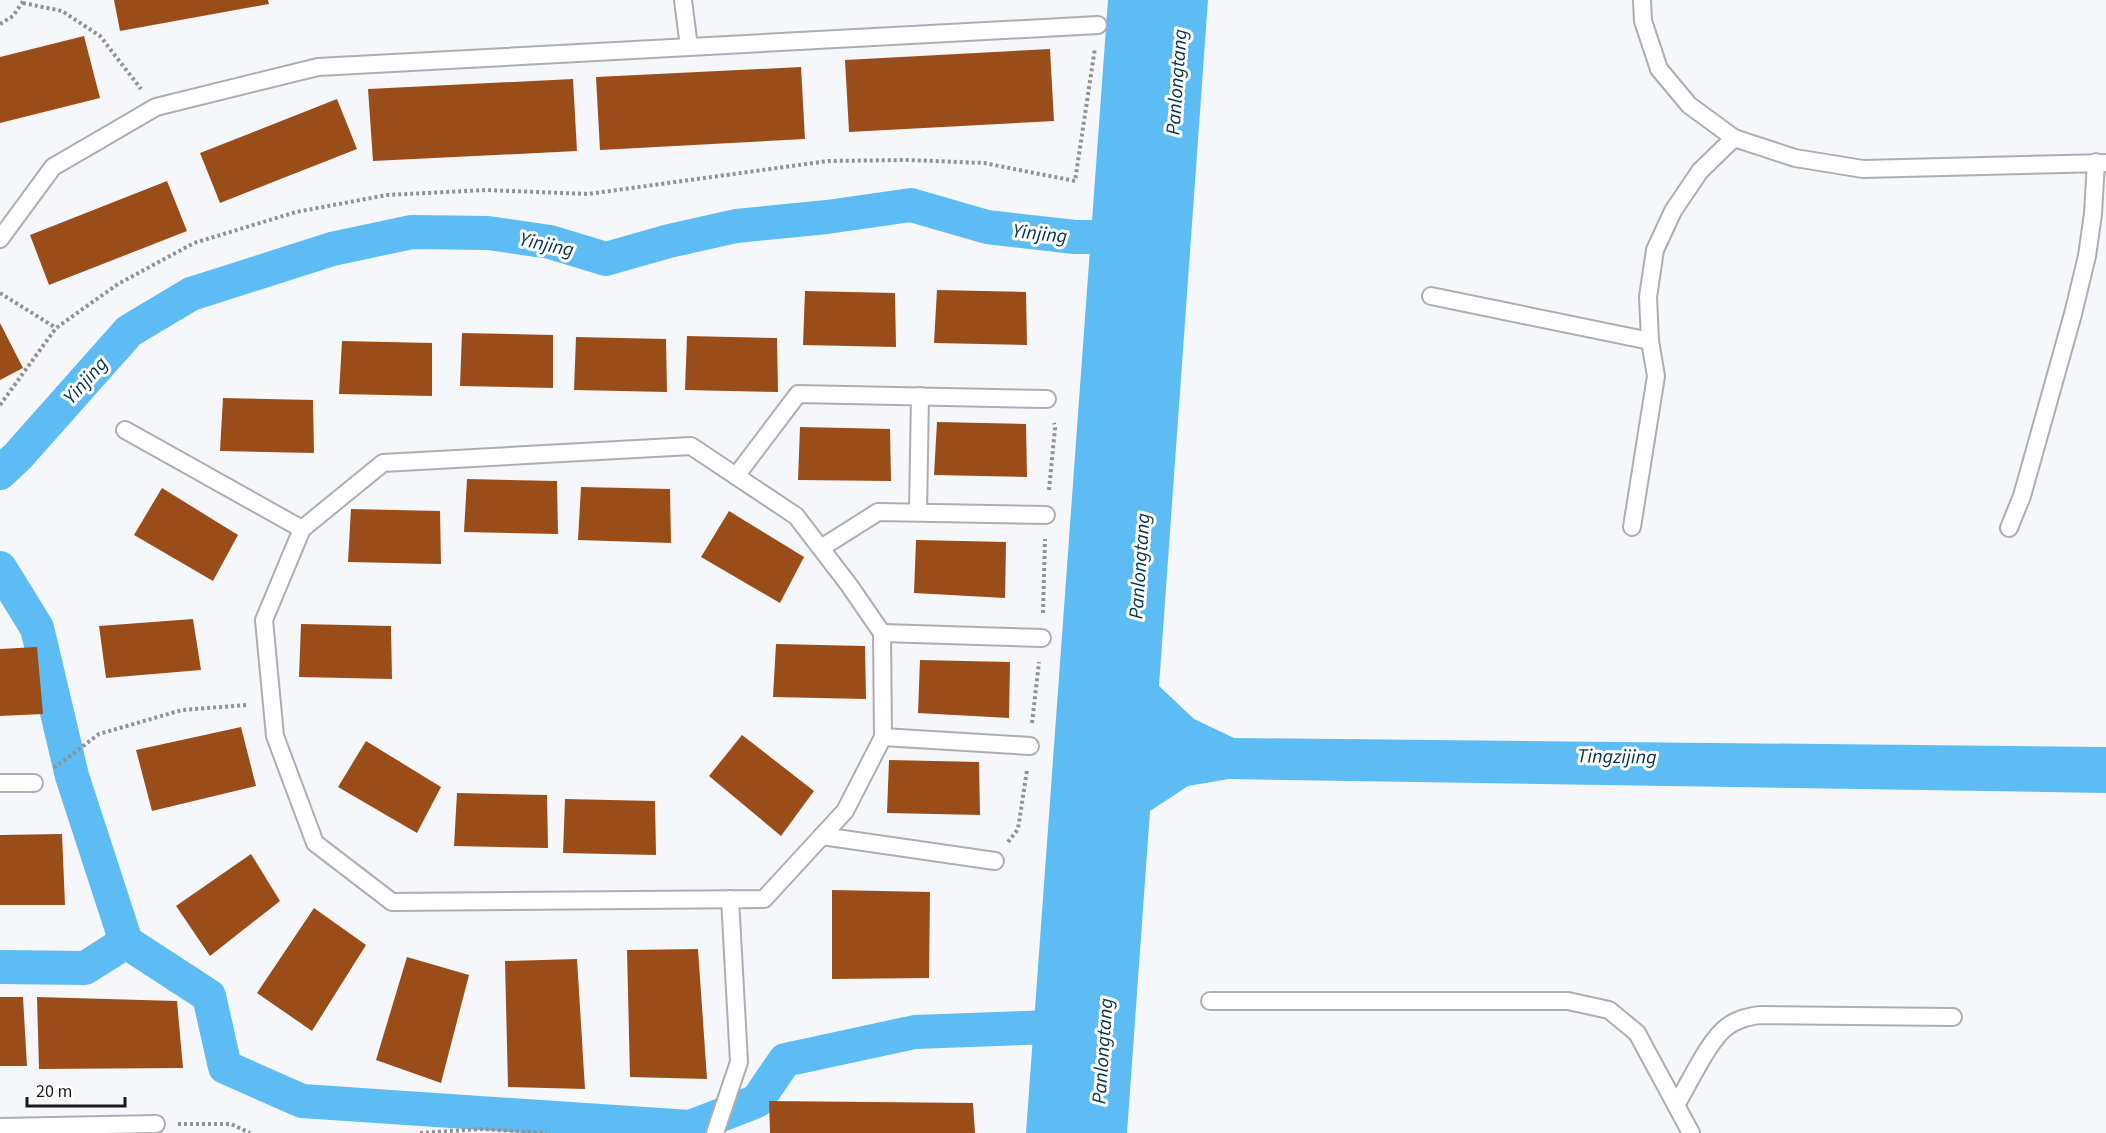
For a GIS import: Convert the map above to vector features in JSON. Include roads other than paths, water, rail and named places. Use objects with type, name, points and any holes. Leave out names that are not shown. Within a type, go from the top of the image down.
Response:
[{"type":"lane","points":[[683,0],[689,47]]},
{"type":"lane","points":[[1642,0],[1643,21],[1659,69],[1689,105],[1734,138],[1795,158],[1863,169],[2101,162],[2087,256],[2073,314],[2022,496],[2009,528]]},
{"type":"lane","points":[[0,238],[53,167],[156,107],[318,67],[1098,25]]},
{"type":"lane","points":[[1632,528],[1656,376],[1650,341],[1648,297],[1655,250],[1673,211],[1700,171],[1734,138]]},
{"type":"lane","points":[[1431,296],[1650,341]]},
{"type":"lane","points":[[736,476],[798,394],[1047,399]]},
{"type":"lane","points":[[918,512],[920,396]]},
{"type":"lane","points":[[125,430],[302,529]]},
{"type":"lane","points":[[691,446],[796,516],[849,585],[882,633],[883,736],[845,812],[764,899],[392,902],[315,843],[275,736],[264,620],[302,529],[383,464],[691,446]]},
{"type":"lane","points":[[821,548],[878,512],[1046,515]]},
{"type":"lane","points":[[882,633],[1041,638]]},
{"type":"lane","points":[[883,736],[1030,746]]},
{"type":"lane","points":[[0,783],[34,783]]},
{"type":"lane","points":[[822,836],[995,861]]},
{"type":"lane","points":[[715,1133],[739,1062],[730,899]]},
{"type":"lane","points":[[1210,1001],[1568,1001],[1608,1010],[1637,1033],[1691,1133]]},
{"type":"lane","points":[[1676,1105],[1718,1036],[1728,1026],[1743,1017],[1759,1015],[1953,1017]]},
{"type":"lane","points":[[0,1127],[156,1124]]},
{"type":"water","points":[[1108,0],[1208,0],[1159,686],[1194,719],[1234,738],[2106,747],[2106,793],[1229,779],[1188,786],[1150,811],[1127,1133],[1026,1133]]},
{"type":"waterway","name":"Yinjing","points":[[0,473],[18,456],[129,331],[191,294],[332,249],[412,232],[488,233],[550,242],[606,259],[669,241],[736,226],[827,217],[911,205],[987,227],[1075,237],[1138,237]]},
{"type":"waterway","points":[[0,568],[37,628],[72,776],[126,942],[209,996],[225,1067],[302,1101],[690,1127],[757,1101],[785,1060],[915,1032],[1081,1026]]},
{"type":"waterway","points":[[0,967],[85,968],[126,942]]},
{"type":"water label","name":"Panlongtang","points":[[1176,82]]},
{"type":"water label","name":"Panlongtang","points":[[1139,566]]},
{"type":"water label","name":"Tingzijing","points":[[1617,756]]},
{"type":"water label","name":"Panlongtang","points":[[1102,1051]]}]
